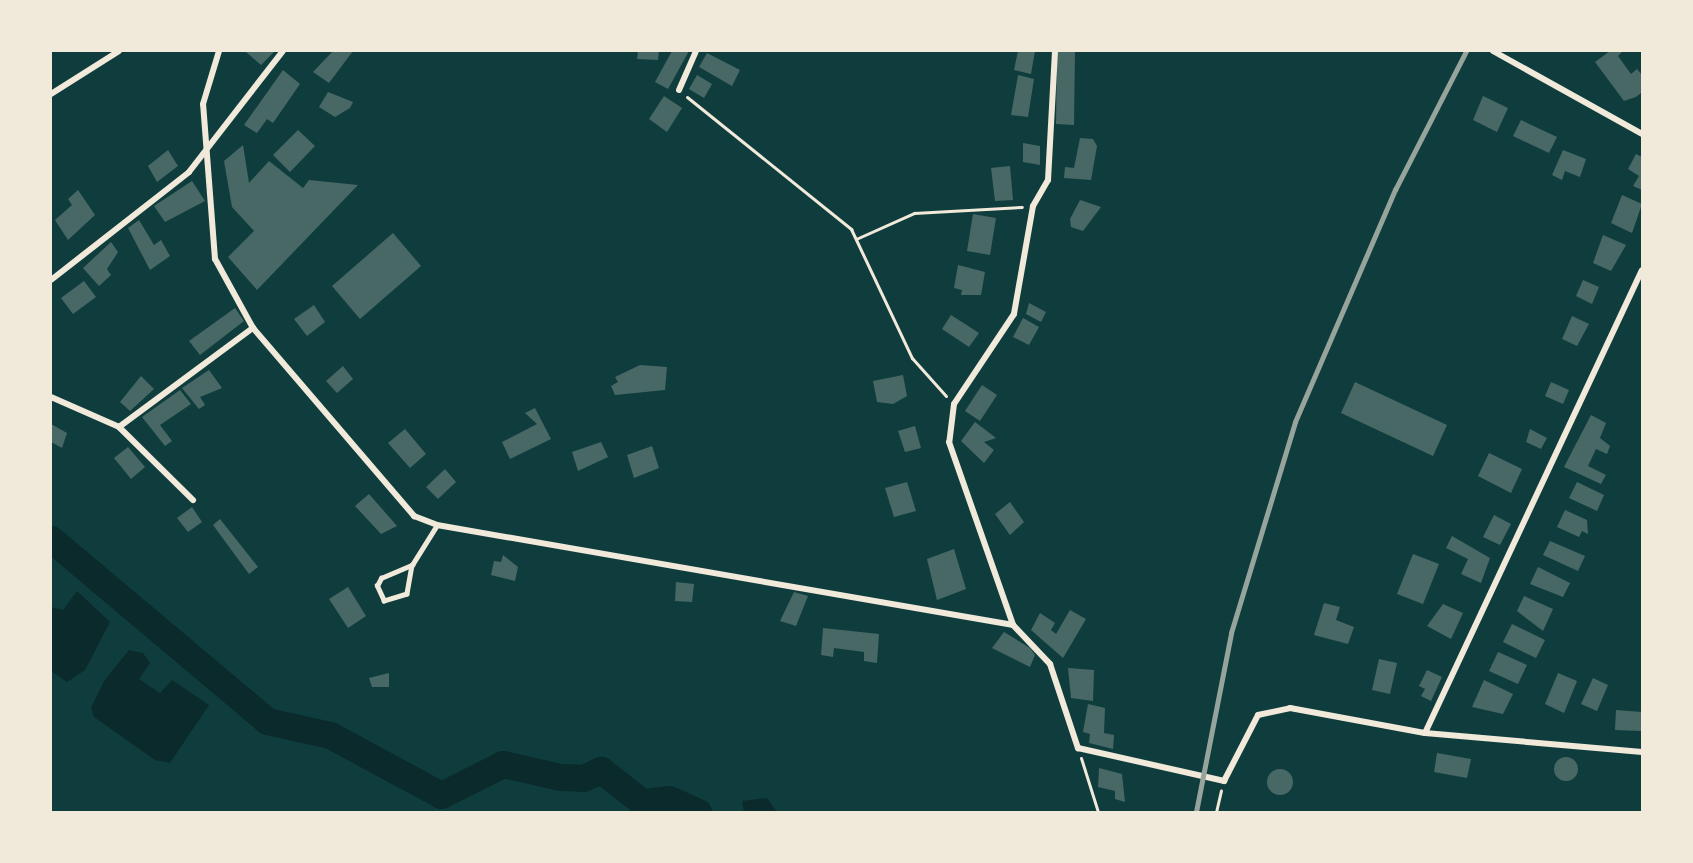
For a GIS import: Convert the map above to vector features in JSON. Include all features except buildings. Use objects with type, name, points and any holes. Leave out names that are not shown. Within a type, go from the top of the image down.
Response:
[{"type":"street","points":[[51,94],[119,51]]},
{"type":"street","points":[[219,51],[203,104],[214,259],[253,328],[414,516],[436,525],[1013,625]]},
{"type":"street","points":[[51,280],[205,154],[284,51]]},
{"type":"street","points":[[679,90],[696,51]]},
{"type":"street","points":[[1055,51],[1048,180],[1033,206],[1014,314],[954,404],[949,442],[1013,625],[1050,664],[1078,748],[1224,781],[1258,715],[1290,708],[1425,732],[1642,752]]},
{"type":"street","points":[[1493,51],[1642,134]]},
{"type":"street","points":[[1425,732],[1642,270]]},
{"type":"street","points":[[119,427],[253,328]]},
{"type":"street","points":[[51,397],[119,427],[193,500]]},
{"type":"lane","points":[[412,565],[381,578],[377,586],[384,602],[407,594],[412,565],[436,525]]},
{"type":"path","points":[[679,90],[851,229],[912,358],[954,404]]},
{"type":"path","points":[[856,239],[914,213],[1033,206]]},
{"type":"path","points":[[1078,748],[1098,812]]},
{"type":"path","points":[[1216,812],[1224,781]]},
{"type":"water","points":[[77,591],[110,622],[85,670],[67,682],[51,671],[51,607],[63,610]]},
{"type":"water","points":[[129,650],[143,653],[150,663],[139,679],[160,693],[172,680],[209,705],[170,763],[155,760],[94,717],[91,708],[104,681]]},
{"type":"water","points":[[767,798],[777,812],[744,812],[742,801]]},
{"type":"waterway","points":[[51,539],[267,721],[330,735],[441,795],[503,764],[560,777],[583,778],[601,770],[642,802],[669,799],[698,812]]},
{"type":"railway","points":[[1196,812],[1231,633],[1295,422],[1395,190],[1466,51]]}]
